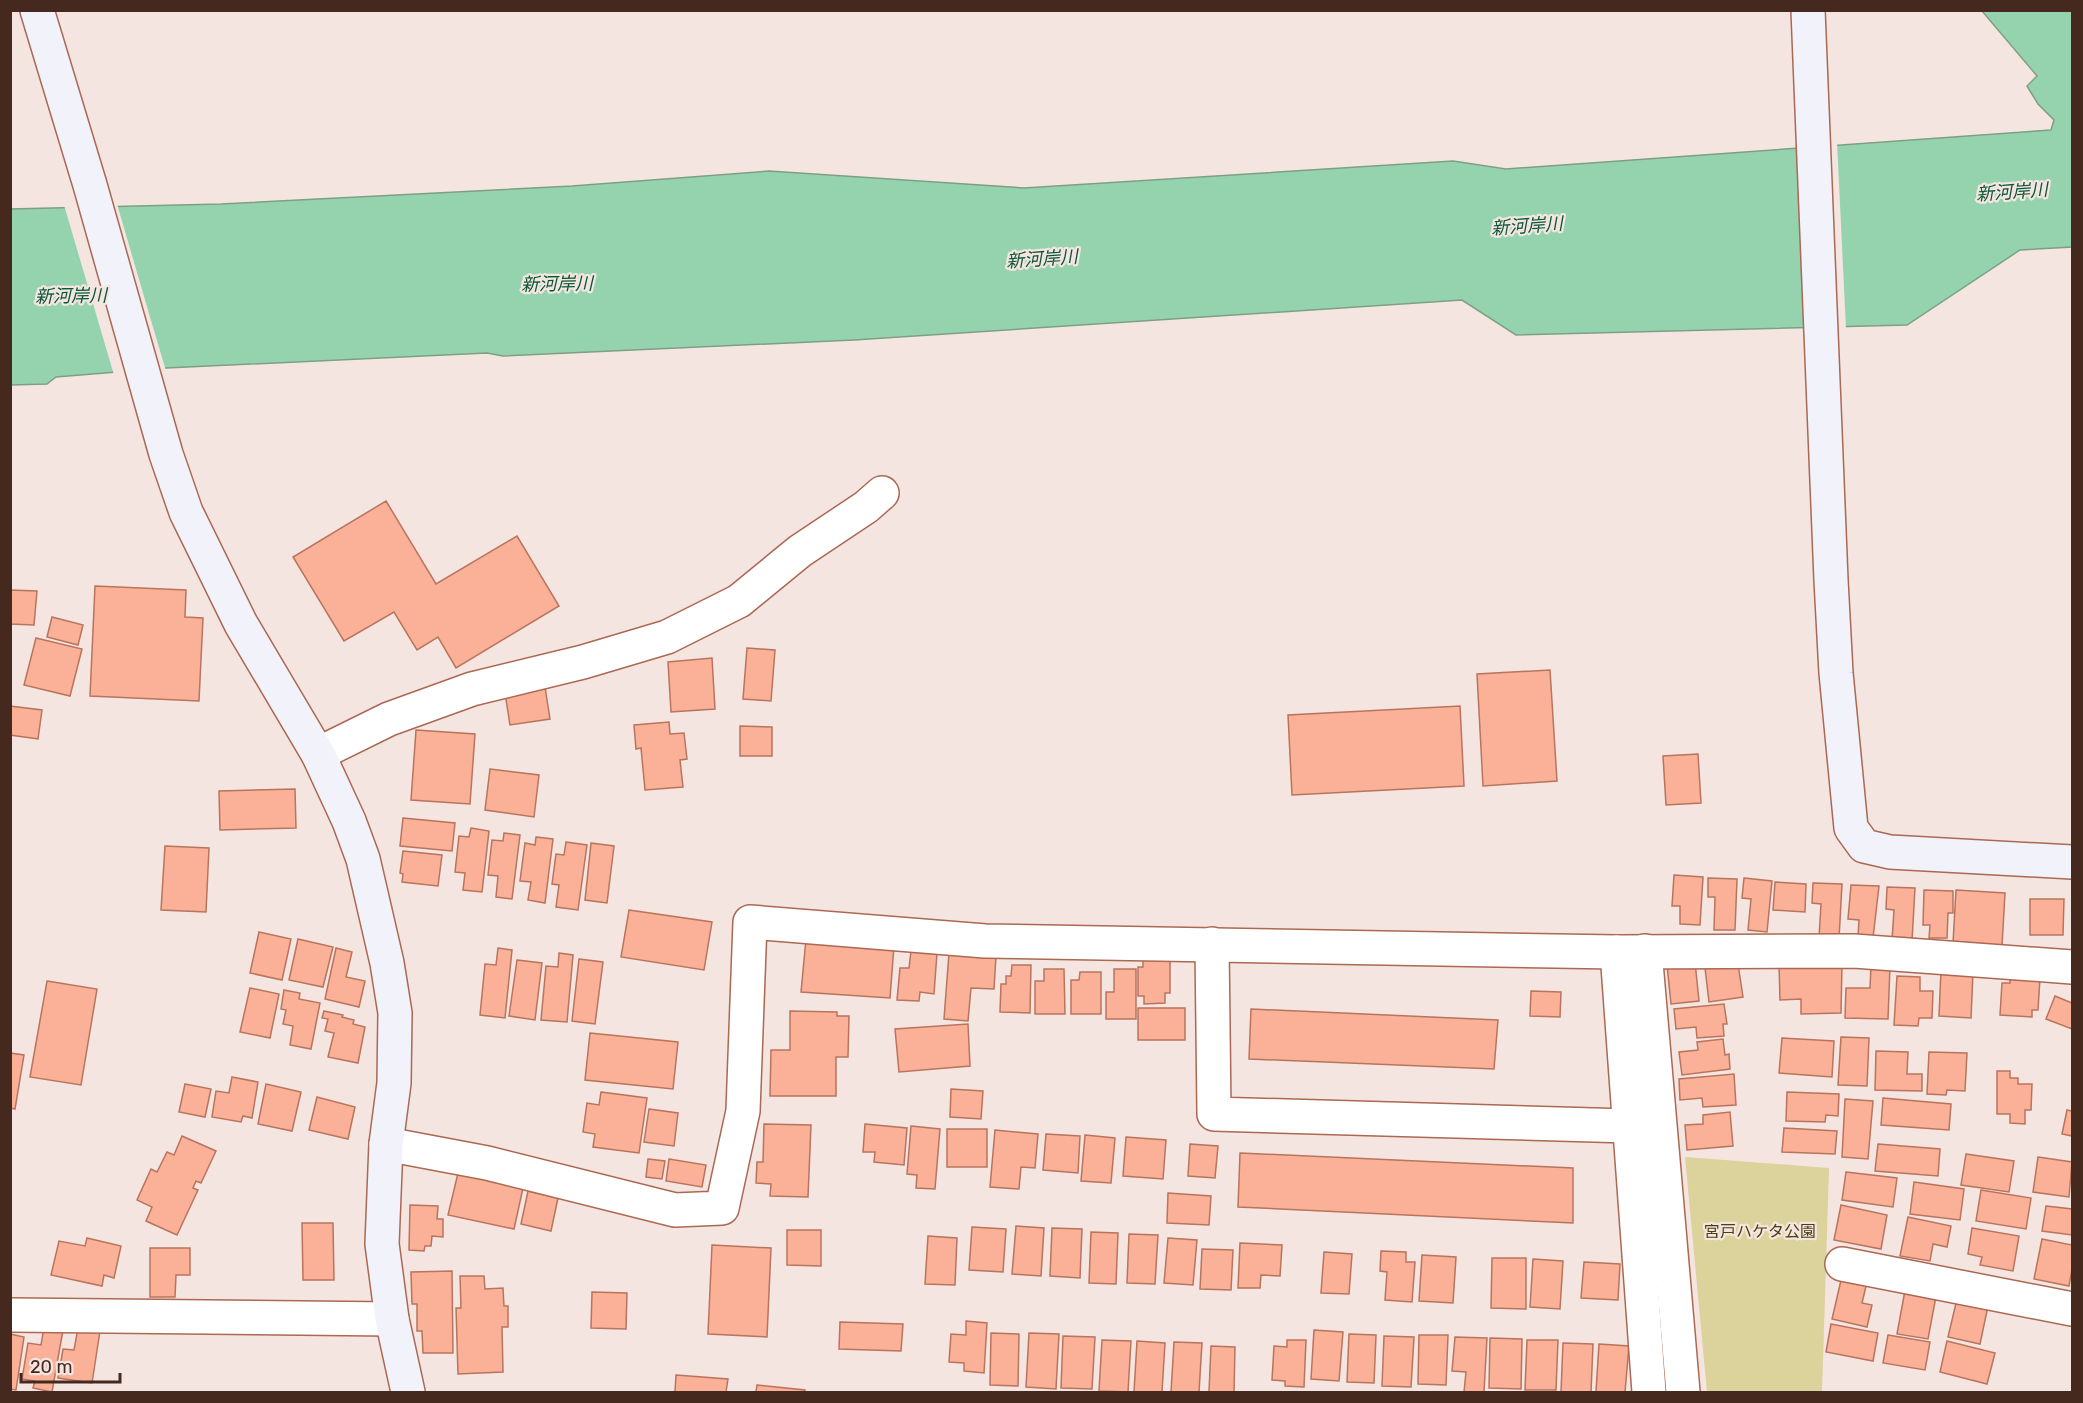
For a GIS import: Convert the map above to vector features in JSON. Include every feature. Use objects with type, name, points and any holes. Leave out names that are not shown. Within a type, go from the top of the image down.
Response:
[{"type":"street","points":[[37,10],[93,196],[166,454],[186,512],[241,624],[318,754],[349,821],[363,859],[387,963],[395,1013],[394,1083],[386,1144],[382,1244],[392,1319],[408,1392]]},
{"type":"street","points":[[1808,10],[1836,673],[1851,828],[1864,846],[1890,852],[2073,862]]},
{"type":"street","points":[[318,754],[389,719],[472,689],[583,662],[667,637],[739,602],[800,551],[866,507],[882,493]]},
{"type":"street","points":[[386,1144],[487,1163],[675,1210],[722,1208],[743,1111],[750,922],[985,941],[1631,951],[1854,951],[2073,967]]},
{"type":"street","points":[[1212,944],[1214,1114],[1629,1126]]},
{"type":"street","points":[[1631,951],[1629,1126],[1648,1392]]},
{"type":"street","points":[[1631,951],[1683,1392]]},
{"type":"street","points":[[1842,1264],[2073,1309]]},
{"type":"street","points":[[10,1316],[392,1319]]},
{"type":"green space","name":"宮戸ハケタ公園","points":[[1685,1157],[1829,1168],[1822,1392],[1707,1392]]},
{"type":"water","name":"新河岸川","points":[[1982,11],[2072,11],[2072,247],[2020,250],[1907,325],[1516,335],[1462,300],[854,340],[503,356],[487,353],[166,368],[56,377],[47,384],[11,385],[10,209],[221,204],[572,186],[769,171],[1024,188],[1453,161],[1506,169],[2051,130],[2054,120],[2038,104],[2027,86],[2037,76]]},
{"type":"pier","points":[[1837,142],[1846,329],[1806,330],[1797,145]]},
{"type":"pier","points":[[117,204],[166,371],[114,375],[64,205]]},
{"type":"building","points":[[386,501],[436,584],[517,536],[559,606],[456,668],[438,637],[417,650],[394,612],[344,641],[293,557]]},
{"type":"building","points":[[95,586],[186,590],[185,617],[203,618],[199,701],[90,696]]},
{"type":"building","points":[[10,590],[37,591],[34,625],[10,624]]},
{"type":"building","points":[[52,617],[83,625],[78,645],[47,637]]},
{"type":"building","points":[[36,638],[82,649],[70,696],[24,685]]},
{"type":"building","points":[[747,648],[775,650],[771,701],[743,699]]},
{"type":"building","points":[[712,658],[715,709],[671,712],[668,662]]},
{"type":"building","points":[[1550,670],[1557,781],[1483,786],[1477,674]]},
{"type":"building","points":[[545,687],[550,719],[510,725],[505,693]]},
{"type":"building","points":[[10,706],[42,710],[38,739],[10,735]]},
{"type":"building","points":[[1460,706],[1464,786],[1292,795],[1288,715]]},
{"type":"building","points":[[669,722],[670,734],[684,733],[687,759],[680,760],[683,787],[645,790],[641,748],[636,749],[634,725]]},
{"type":"building","points":[[740,726],[772,727],[772,756],[740,756]]},
{"type":"building","points":[[416,730],[475,734],[470,804],[411,800]]},
{"type":"building","points":[[1698,754],[1701,803],[1666,805],[1663,756]]},
{"type":"building","points":[[490,769],[539,775],[534,817],[485,810]]},
{"type":"building","points":[[295,789],[296,828],[220,830],[219,791]]},
{"type":"building","points":[[403,818],[455,823],[452,851],[400,846]]},
{"type":"building","points":[[471,828],[489,831],[482,892],[463,890],[465,873],[455,872],[459,836],[469,837]]},
{"type":"building","points":[[504,833],[520,835],[512,899],[496,897],[498,876],[488,875],[492,840],[503,841]]},
{"type":"building","points":[[536,837],[553,839],[545,903],[528,900],[531,882],[520,881],[525,843],[535,845]]},
{"type":"building","points":[[566,842],[587,845],[578,910],[556,907],[559,885],[552,884],[556,854],[564,855]]},
{"type":"building","points":[[591,843],[614,846],[607,903],[585,900]]},
{"type":"building","points":[[165,846],[209,848],[206,912],[161,910]]},
{"type":"building","points":[[403,851],[442,855],[438,886],[402,882],[403,874],[400,873]]},
{"type":"building","points":[[1674,875],[1703,877],[1700,925],[1680,924],[1680,906],[1672,906]]},
{"type":"building","points":[[1708,878],[1737,879],[1735,930],[1714,930],[1715,897],[1708,897]]},
{"type":"building","points":[[1744,878],[1772,881],[1767,932],[1748,930],[1751,899],[1742,898]]},
{"type":"building","points":[[1775,882],[1806,884],[1805,912],[1773,910]]},
{"type":"building","points":[[1813,883],[1842,884],[1839,939],[1819,938],[1821,904],[1812,903]]},
{"type":"building","points":[[1851,885],[1879,886],[1873,938],[1858,937],[1859,920],[1848,919]]},
{"type":"building","points":[[1887,887],[1915,888],[1912,941],[1892,940],[1894,910],[1886,909]]},
{"type":"building","points":[[1924,890],[1953,891],[1953,913],[1948,913],[1947,938],[1929,938],[1930,925],[1923,925]]},
{"type":"building","points":[[1956,890],[2005,893],[2002,946],[1953,943]]},
{"type":"building","points":[[2030,899],[2064,899],[2063,935],[2030,935]]},
{"type":"building","points":[[629,910],[712,922],[704,970],[621,957]]},
{"type":"building","points":[[259,932],[291,939],[282,980],[250,973]]},
{"type":"building","points":[[298,939],[333,947],[323,987],[289,980]]},
{"type":"building","points":[[806,939],[894,946],[890,998],[801,992]]},
{"type":"building","points":[[336,948],[352,952],[346,977],[365,981],[359,1007],[325,999]]},
{"type":"building","points":[[498,948],[512,950],[505,1018],[480,1015],[485,964],[496,965]]},
{"type":"building","points":[[911,951],[937,953],[934,994],[920,992],[919,1001],[897,1000],[900,968],[909,968]]},
{"type":"building","points":[[559,953],[573,955],[567,1022],[541,1020],[546,966],[558,967]]},
{"type":"building","points":[[949,953],[996,956],[994,989],[971,988],[968,1021],[944,1019]]},
{"type":"building","points":[[1143,958],[1170,958],[1170,993],[1165,993],[1165,1003],[1144,1004],[1144,996],[1138,996],[1138,967],[1143,967]]},
{"type":"building","points":[[579,959],[603,962],[595,1024],[572,1021]]},
{"type":"building","points":[[517,960],[542,963],[535,1020],[509,1016]]},
{"type":"building","points":[[1695,962],[1699,1001],[1671,1004],[1667,965]]},
{"type":"building","points":[[1842,963],[1841,1013],[1801,1014],[1801,999],[1780,1000],[1779,964]]},
{"type":"building","points":[[1738,964],[1743,997],[1709,1002],[1705,968]]},
{"type":"building","points":[[1012,965],[1031,965],[1030,1013],[1000,1012],[1001,984],[1006,984],[1006,976],[1011,976]]},
{"type":"building","points":[[1871,966],[1890,966],[1888,1019],[1845,1018],[1846,988],[1870,988]]},
{"type":"building","points":[[1044,969],[1064,969],[1065,1014],[1035,1014],[1035,981],[1044,981]]},
{"type":"building","points":[[1114,969],[1136,969],[1136,1019],[1106,1019],[1106,992],[1114,992]]},
{"type":"building","points":[[1941,970],[1973,972],[1971,1018],[1939,1016]]},
{"type":"building","points":[[1080,972],[1101,972],[1101,1014],[1071,1014],[1071,980],[1079,980]]},
{"type":"building","points":[[2010,972],[2040,978],[2038,1010],[2032,1010],[2032,1017],[2000,1015],[2002,983],[2010,983]]},
{"type":"building","points":[[1897,976],[1920,977],[1920,991],[1933,991],[1932,1018],[1919,1018],[1918,1026],[1894,1025]]},
{"type":"building","points":[[47,981],[97,989],[81,1085],[30,1077]]},
{"type":"building","points":[[250,988],[279,994],[270,1038],[240,1032]]},
{"type":"building","points":[[284,990],[300,993],[299,999],[320,1003],[311,1049],[290,1045],[293,1026],[283,1024],[286,1010],[281,1009]]},
{"type":"building","points":[[1531,991],[1561,992],[1560,1017],[1530,1016]]},
{"type":"building","points":[[2055,996],[2072,1003],[2072,1029],[2046,1019]]},
{"type":"building","points":[[1724,1004],[1727,1024],[1723,1024],[1724,1036],[1697,1038],[1696,1027],[1676,1029],[1674,1009]]},
{"type":"building","points":[[1138,1008],[1185,1008],[1185,1040],[1138,1040]]},
{"type":"building","points":[[1251,1009],[1498,1020],[1494,1069],[1249,1059]]},
{"type":"building","points":[[324,1011],[343,1015],[342,1017],[354,1020],[353,1024],[365,1027],[358,1063],[328,1057],[334,1033],[325,1031],[328,1019],[322,1018]]},
{"type":"building","points":[[790,1011],[837,1012],[837,1016],[849,1016],[848,1057],[836,1057],[836,1096],[770,1096],[771,1050],[790,1050]]},
{"type":"building","points":[[968,1024],[970,1066],[899,1072],[895,1029]]},
{"type":"building","points":[[590,1033],[678,1042],[673,1089],[585,1080]]},
{"type":"building","points":[[1841,1037],[1869,1038],[1867,1086],[1838,1085]]},
{"type":"building","points":[[1782,1038],[1834,1041],[1832,1077],[1779,1073]]},
{"type":"building","points":[[1723,1039],[1725,1055],[1729,1054],[1730,1069],[1682,1075],[1679,1052],[1698,1050],[1697,1042]]},
{"type":"building","points":[[1876,1051],[1908,1052],[1907,1074],[1922,1074],[1922,1091],[1875,1090]]},
{"type":"building","points":[[1929,1052],[1967,1053],[1965,1091],[1947,1090],[1946,1095],[1927,1094]]},
{"type":"building","points":[[10,1053],[24,1055],[15,1109],[10,1108]]},
{"type":"building","points":[[1997,1071],[2010,1071],[2010,1078],[2018,1078],[2018,1084],[2032,1084],[2031,1110],[2025,1110],[2025,1124],[2010,1123],[2010,1114],[1997,1114]]},
{"type":"building","points":[[1734,1074],[1736,1105],[1703,1107],[1702,1098],[1680,1100],[1679,1079]]},
{"type":"building","points":[[232,1077],[258,1082],[252,1118],[243,1116],[241,1122],[212,1117],[216,1091],[229,1093]]},
{"type":"building","points":[[185,1084],[211,1089],[205,1117],[179,1112]]},
{"type":"building","points":[[266,1084],[301,1092],[292,1131],[258,1124]]},
{"type":"building","points":[[951,1089],[983,1091],[981,1119],[950,1117]]},
{"type":"building","points":[[601,1092],[647,1098],[639,1153],[593,1147],[595,1134],[583,1132],[587,1103],[599,1105]]},
{"type":"building","points":[[1787,1092],[1839,1094],[1838,1116],[1826,1115],[1825,1122],[1786,1121]]},
{"type":"building","points":[[317,1097],[355,1107],[348,1139],[309,1130]]},
{"type":"building","points":[[1883,1098],[1951,1104],[1949,1130],[1881,1125]]},
{"type":"building","points":[[1845,1099],[1873,1101],[1868,1159],[1842,1157]]},
{"type":"building","points":[[649,1109],[678,1113],[674,1146],[644,1142]]},
{"type":"building","points":[[2067,1110],[2072,1111],[2072,1136],[2062,1134]]},
{"type":"building","points":[[1730,1112],[1733,1146],[1687,1150],[1685,1125],[1703,1124],[1703,1115]]},
{"type":"building","points":[[764,1124],[811,1125],[808,1197],[770,1196],[771,1184],[756,1183],[757,1162],[763,1162]]},
{"type":"building","points":[[865,1124],[907,1128],[904,1165],[874,1162],[875,1152],[863,1152]]},
{"type":"building","points":[[911,1126],[940,1129],[935,1189],[916,1188],[917,1175],[907,1174]]},
{"type":"building","points":[[1784,1128],[1837,1131],[1835,1154],[1782,1152]]},
{"type":"building","points":[[947,1129],[987,1129],[987,1167],[947,1167]]},
{"type":"building","points":[[995,1130],[1038,1134],[1035,1168],[1021,1167],[1019,1189],[990,1187]]},
{"type":"building","points":[[1046,1134],[1080,1136],[1078,1173],[1043,1170]]},
{"type":"building","points":[[1085,1135],[1115,1138],[1111,1183],[1081,1181]]},
{"type":"building","points":[[182,1136],[216,1151],[201,1183],[196,1181],[193,1188],[198,1190],[177,1235],[146,1221],[152,1207],[137,1200],[151,1169],[157,1172],[167,1152],[174,1155]]},
{"type":"building","points":[[1126,1137],[1166,1140],[1163,1179],[1123,1176]]},
{"type":"building","points":[[1190,1144],[1218,1146],[1215,1178],[1188,1176]]},
{"type":"building","points":[[1878,1144],[1940,1149],[1938,1176],[1875,1171]]},
{"type":"building","points":[[1240,1153],[1573,1168],[1573,1223],[1238,1207]]},
{"type":"building","points":[[1966,1154],[2014,1161],[2009,1192],[1961,1185]]},
{"type":"building","points":[[2038,1157],[2072,1162],[2069,1197],[2033,1192]]},
{"type":"building","points":[[648,1159],[665,1161],[662,1179],[646,1177]]},
{"type":"building","points":[[669,1159],[706,1165],[702,1187],[666,1181]]},
{"type":"building","points":[[1846,1172],[1897,1178],[1893,1207],[1842,1200]]},
{"type":"building","points":[[458,1173],[523,1188],[514,1229],[448,1215]]},
{"type":"building","points":[[1914,1182],[1964,1189],[1960,1220],[1910,1214]]},
{"type":"building","points":[[1981,1190],[2031,1198],[2026,1229],[1976,1221]]},
{"type":"building","points":[[528,1191],[558,1198],[551,1231],[521,1224]]},
{"type":"building","points":[[1168,1193],[1211,1196],[1209,1225],[1167,1223]]},
{"type":"building","points":[[410,1205],[438,1206],[437,1219],[443,1219],[443,1237],[432,1236],[431,1246],[425,1246],[424,1251],[409,1250]]},
{"type":"building","points":[[1841,1205],[1887,1215],[1881,1249],[1834,1240]]},
{"type":"building","points":[[2046,1206],[2072,1209],[2072,1235],[2042,1231]]},
{"type":"building","points":[[1908,1217],[1951,1226],[1947,1247],[1933,1244],[1930,1261],[1900,1256]]},
{"type":"building","points":[[302,1223],[333,1223],[334,1280],[303,1280]]},
{"type":"building","points":[[1016,1226],[1044,1228],[1041,1276],[1012,1274]]},
{"type":"building","points":[[972,1227],[1006,1229],[1003,1272],[969,1270]]},
{"type":"building","points":[[1052,1228],[1082,1229],[1080,1278],[1050,1276]]},
{"type":"building","points":[[1972,1228],[2019,1236],[2013,1271],[1980,1265],[1982,1257],[1968,1254]]},
{"type":"building","points":[[787,1230],[821,1230],[821,1266],[787,1265]]},
{"type":"building","points":[[1091,1232],[1118,1233],[1116,1284],[1089,1283]]},
{"type":"building","points":[[1129,1234],[1158,1235],[1155,1284],[1127,1283]]},
{"type":"building","points":[[928,1236],[957,1238],[955,1285],[925,1284]]},
{"type":"building","points":[[87,1238],[121,1246],[114,1278],[104,1275],[102,1286],[51,1275],[59,1241],[85,1246]]},
{"type":"building","points":[[1168,1238],[1197,1240],[1193,1285],[1164,1283]]},
{"type":"building","points":[[2042,1239],[2072,1245],[2069,1286],[2034,1279]]},
{"type":"building","points":[[1240,1243],[1282,1245],[1280,1276],[1261,1275],[1260,1288],[1238,1288]]},
{"type":"building","points":[[712,1245],[771,1248],[767,1337],[708,1334]]},
{"type":"building","points":[[150,1248],[190,1248],[190,1275],[176,1275],[175,1297],[150,1297]]},
{"type":"building","points":[[1202,1249],[1233,1250],[1231,1290],[1200,1289]]},
{"type":"building","points":[[1381,1251],[1406,1252],[1406,1262],[1415,1262],[1412,1302],[1385,1300],[1387,1272],[1380,1271]]},
{"type":"building","points":[[1324,1252],[1352,1254],[1349,1294],[1321,1293]]},
{"type":"building","points":[[1422,1255],[1456,1257],[1453,1303],[1419,1301]]},
{"type":"building","points":[[1492,1258],[1526,1258],[1526,1309],[1491,1308]]},
{"type":"building","points":[[1533,1259],[1563,1261],[1560,1309],[1530,1307]]},
{"type":"building","points":[[1584,1262],[1620,1264],[1618,1300],[1581,1298]]},
{"type":"building","points":[[452,1271],[453,1353],[423,1353],[422,1331],[417,1331],[417,1304],[412,1304],[411,1272]]},
{"type":"building","points":[[460,1276],[484,1276],[485,1289],[503,1288],[504,1306],[508,1306],[508,1327],[502,1327],[503,1372],[458,1374],[456,1308],[461,1308]]},
{"type":"building","points":[[1842,1276],[1867,1282],[1862,1303],[1872,1305],[1867,1327],[1832,1319]]},
{"type":"building","points":[[1906,1285],[1937,1291],[1928,1339],[1897,1334]]},
{"type":"building","points":[[592,1292],[627,1293],[626,1329],[591,1328]]},
{"type":"building","points":[[1957,1299],[1988,1306],[1980,1344],[1948,1337]]},
{"type":"building","points":[[966,1321],[987,1323],[984,1373],[964,1371],[964,1363],[949,1362],[951,1334],[966,1335]]},
{"type":"building","points":[[840,1322],[903,1324],[901,1351],[839,1349]]},
{"type":"building","points":[[1831,1324],[1878,1333],[1873,1361],[1826,1352]]},
{"type":"building","points":[[44,1327],[63,1330],[52,1392],[33,1388],[35,1381],[22,1379],[28,1343],[41,1345]]},
{"type":"building","points":[[78,1328],[100,1331],[92,1383],[58,1378],[63,1349],[74,1350]]},
{"type":"building","points":[[1314,1330],[1343,1332],[1339,1381],[1311,1379]]},
{"type":"building","points":[[991,1333],[1019,1334],[1018,1386],[990,1385]]},
{"type":"building","points":[[1029,1333],[1059,1334],[1056,1389],[1026,1387]]},
{"type":"building","points":[[10,1334],[24,1337],[16,1390],[10,1389]]},
{"type":"building","points":[[1349,1334],[1376,1335],[1374,1383],[1347,1382]]},
{"type":"building","points":[[1419,1335],[1448,1335],[1446,1385],[1418,1384]]},
{"type":"building","points":[[1888,1335],[1930,1342],[1925,1370],[1883,1363]]},
{"type":"building","points":[[1063,1336],[1095,1337],[1092,1389],[1061,1388]]},
{"type":"building","points":[[1384,1336],[1414,1337],[1411,1387],[1382,1386]]},
{"type":"building","points":[[1455,1337],[1487,1338],[1484,1392],[1464,1392],[1466,1372],[1452,1371]]},
{"type":"building","points":[[1490,1338],[1522,1339],[1521,1389],[1489,1388]]},
{"type":"building","points":[[1102,1340],[1131,1341],[1128,1392],[1099,1391]]},
{"type":"building","points":[[1287,1340],[1306,1340],[1304,1387],[1285,1386],[1285,1381],[1272,1380],[1274,1346],[1287,1347]]},
{"type":"building","points":[[1527,1340],[1558,1340],[1556,1390],[1525,1390]]},
{"type":"building","points":[[1137,1341],[1165,1343],[1162,1392],[1134,1392]]},
{"type":"building","points":[[1947,1341],[1995,1353],[1987,1384],[1940,1372]]},
{"type":"building","points":[[1174,1342],[1202,1343],[1199,1392],[1171,1392]]},
{"type":"building","points":[[1563,1343],[1593,1344],[1591,1392],[1561,1392]]},
{"type":"building","points":[[1599,1344],[1629,1346],[1625,1392],[1596,1392]]},
{"type":"building","points":[[1211,1346],[1235,1347],[1234,1392],[1209,1392]]},
{"type":"building","points":[[676,1375],[728,1379],[726,1392],[675,1392]]},
{"type":"building","points":[[757,1385],[805,1390],[805,1392],[756,1392]]}]
